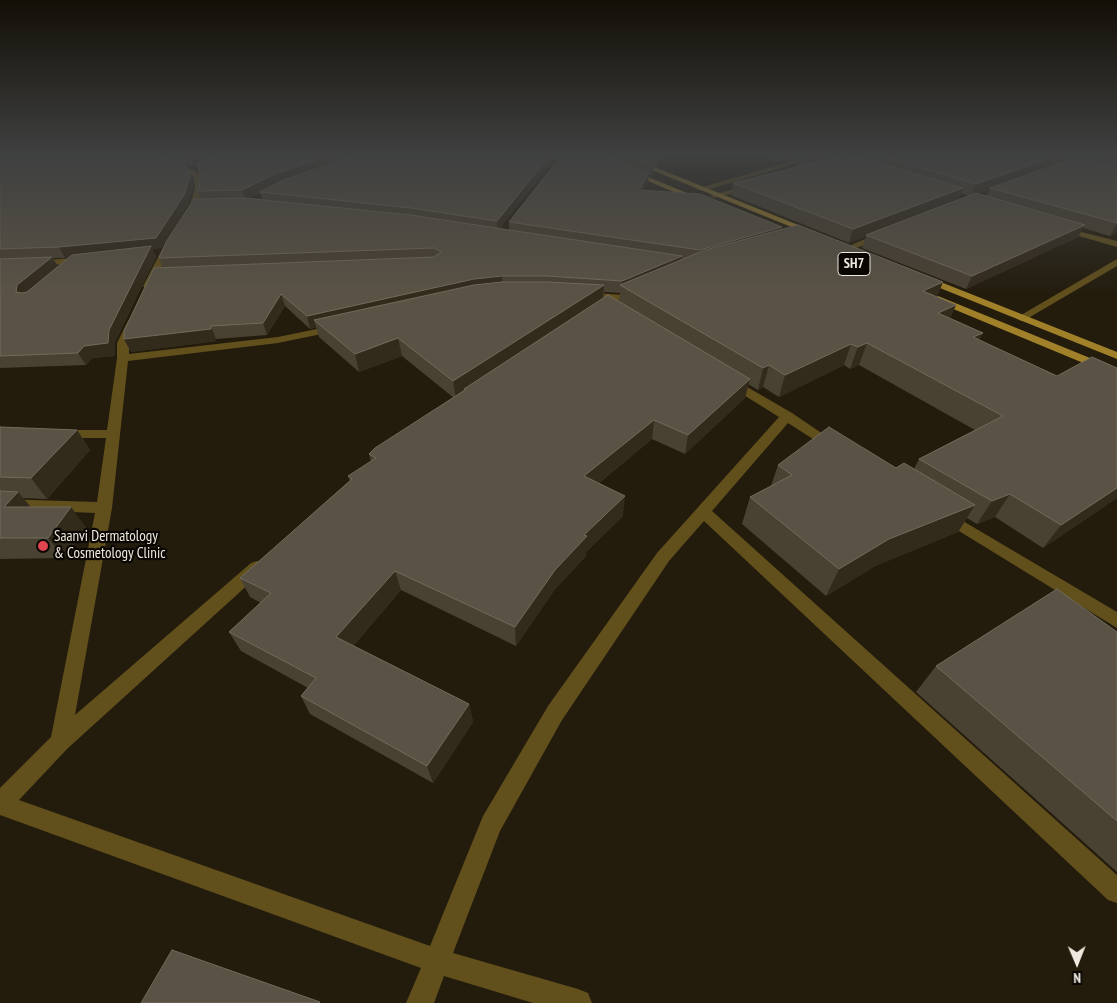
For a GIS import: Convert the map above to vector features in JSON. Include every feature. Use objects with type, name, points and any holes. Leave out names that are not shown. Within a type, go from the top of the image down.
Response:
[{"type":"main road","name":"SH7","points":[[718,202],[825,238]]},
{"type":"main road","name":"SH7","points":[[845,246],[865,254]]},
{"type":"main road","points":[[916,275],[1117,356]]},
{"type":"main road","points":[[928,295],[1117,373]]},
{"type":"street","points":[[60,742],[104,508],[124,358],[123,343],[140,305],[158,275],[160,252],[199,206],[199,202]]},
{"type":"street","points":[[1052,225],[1117,244]]},
{"type":"street","points":[[845,246],[895,230]]},
{"type":"street","points":[[0,265],[94,260]]},
{"type":"street","points":[[59,274],[74,262]]},
{"type":"street","points":[[1021,318],[1117,262]]},
{"type":"street","points":[[576,295],[616,304]]},
{"type":"street","points":[[124,358],[278,340],[347,325]]},
{"type":"street","points":[[722,376],[844,452]]},
{"type":"street","points":[[420,1003],[491,824],[554,713],[663,557],[787,416]]},
{"type":"street","points":[[50,433],[114,434]]},
{"type":"street","points":[[0,504],[104,508]]},
{"type":"street","points":[[934,508],[1117,622]]},
{"type":"street","points":[[703,511],[1117,891]]},
{"type":"street","points":[[266,558],[60,742],[0,804],[436,961],[578,1003]]},
{"type":"building","points":[[0,202],[180,202],[156,238],[59,247],[0,249]]},
{"type":"building","points":[[192,202],[281,202],[410,215],[682,256],[622,281],[547,276],[502,276],[474,279],[307,316],[281,294],[263,323],[211,326],[211,329],[124,339],[124,331],[154,268],[434,257],[441,252],[434,248],[159,258],[166,242]]},
{"type":"building","points":[[353,202],[512,202],[497,221],[411,208]]},
{"type":"building","points":[[525,202],[719,202],[782,227],[700,250],[509,222]]},
{"type":"building","points":[[782,202],[926,202],[853,229]]},
{"type":"building","points":[[953,202],[1006,202],[1085,225],[972,276],[866,235]]},
{"type":"building","points":[[1040,202],[1117,202],[1117,223]]},
{"type":"building","points":[[798,225],[943,282],[923,291],[956,305],[938,313],[983,333],[973,337],[1057,376],[1092,357],[1117,368],[1117,488],[1061,525],[1010,494],[992,501],[919,459],[1003,416],[867,343],[858,347],[851,344],[785,375],[769,365],[763,368],[620,285],[705,250]]},
{"type":"building","points":[[151,246],[109,330],[108,343],[84,346],[78,353],[0,356],[0,259],[52,257],[17,285],[16,292],[22,293],[27,292],[72,255]]},
{"type":"building","points":[[502,282],[604,285],[453,381],[398,338],[355,354],[314,320],[474,285]]},
{"type":"building","points":[[608,295],[750,379],[688,435],[654,420],[584,476],[625,496],[584,535],[587,536],[555,570],[515,627],[395,571],[336,637],[469,704],[427,766],[301,696],[316,678],[229,632],[271,593],[240,578],[352,479],[348,476],[376,458],[369,454],[375,448]]},
{"type":"building","points":[[0,427],[77,430],[31,478],[0,477]]},
{"type":"building","points":[[829,427],[896,468],[904,463],[975,505],[889,539],[839,569],[750,497],[792,475],[778,465]]},
{"type":"building","points":[[0,491],[18,492],[4,507],[71,507],[48,538],[0,538]]},
{"type":"building","points":[[1057,589],[1117,632],[1117,821],[936,666]]},
{"type":"building","points":[[172,950],[320,1002],[141,1003]]},
{"type":"place","name":"Saanvi Dermatology & Cosmetology Clinic","points":[[43,546]]}]
